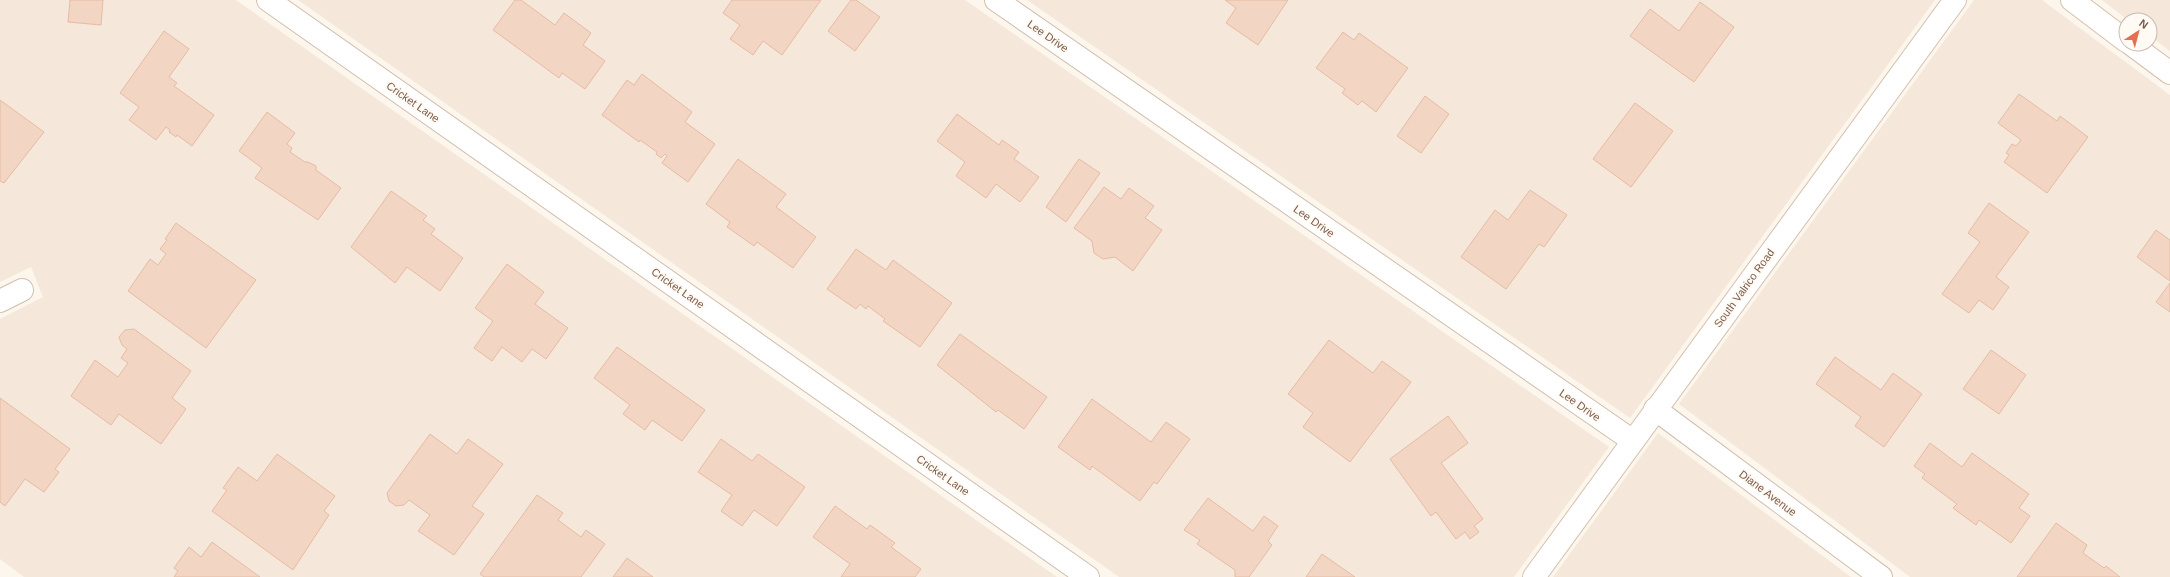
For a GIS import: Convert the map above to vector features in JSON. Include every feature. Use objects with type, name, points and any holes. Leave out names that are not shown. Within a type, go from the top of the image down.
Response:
[{"type":"street","name":"Cricket Lane","points":[[268,0],[1088,577]]},
{"type":"street","name":"Lee Drive","points":[[996,0],[1633,441]]},
{"type":"street","name":"South Valrico Road","points":[[1534,577],[1955,0]]},
{"type":"street","points":[[2072,0],[2118,35]]},
{"type":"street","points":[[2142,52],[2170,73]]},
{"type":"street","points":[[0,301],[22,290]]},
{"type":"street","name":"Diane Avenue","points":[[1656,409],[1881,577]]},
{"type":"shaded area","points":[[0,0],[236,0],[1057,577],[24,577],[0,559],[0,319],[43,297],[31,267],[0,282]]},
{"type":"shaded area","points":[[298,0],[965,0],[1609,447],[1514,577],[1119,577]]},
{"type":"shaded area","points":[[1027,0],[1935,0],[1630,418]]},
{"type":"shaded area","points":[[1974,0],[2042,0],[2170,95],[2170,577],[1910,577],[1679,404]]},
{"type":"shaded area","points":[[2102,0],[2170,0],[2170,51],[2158,42],[2158,12],[2118,12]]},
{"type":"shaded area","points":[[1658,433],[1851,577],[1553,577]]},
{"type":"building","points":[[70,0],[103,0],[101,25],[68,22]]},
{"type":"building","points":[[515,0],[521,0],[555,25],[564,13],[591,33],[583,45],[605,61],[585,89],[562,73],[559,78],[493,30]]},
{"type":"building","points":[[732,0],[821,0],[782,55],[763,41],[753,55],[730,39],[740,25],[723,13]]},
{"type":"building","points":[[851,0],[856,0],[880,17],[855,51],[828,31]]},
{"type":"building","points":[[1225,0],[1288,0],[1258,45],[1226,23],[1236,8]]},
{"type":"building","points":[[1700,2],[1734,27],[1694,82],[1630,36],[1650,9],[1679,31]]},
{"type":"building","points":[[164,31],[189,49],[169,77],[177,83],[174,86],[214,115],[192,146],[177,135],[176,137],[169,132],[170,130],[166,127],[156,140],[129,120],[139,107],[120,93]]},
{"type":"building","points":[[1343,32],[1354,40],[1359,33],[1408,68],[1376,112],[1362,101],[1358,105],[1342,93],[1345,89],[1316,68]]},
{"type":"building","points":[[642,74],[692,112],[685,122],[715,144],[688,182],[662,163],[667,156],[665,154],[661,158],[656,154],[657,152],[640,140],[639,142],[602,115],[627,80],[634,85]]},
{"type":"building","points":[[2019,94],[2057,121],[2060,116],[2088,137],[2047,193],[2004,162],[2009,155],[2006,153],[2012,144],[2016,146],[2021,140],[1998,123]]},
{"type":"building","points":[[1425,96],[1449,114],[1421,153],[1397,136]]},
{"type":"building","points":[[0,100],[44,132],[4,183],[0,181]]},
{"type":"building","points":[[1635,103],[1673,131],[1631,187],[1593,159]]},
{"type":"building","points":[[267,112],[295,133],[287,144],[292,148],[290,152],[305,162],[316,166],[316,170],[341,188],[318,220],[255,178],[262,168],[239,151]]},
{"type":"building","points":[[957,114],[999,145],[1002,140],[1019,152],[1014,159],[1039,177],[1020,202],[996,184],[986,198],[956,176],[965,162],[937,141]]},
{"type":"building","points":[[738,159],[786,194],[776,207],[816,237],[793,268],[757,242],[754,246],[727,227],[730,222],[706,204]]},
{"type":"building","points":[[1079,159],[1100,173],[1066,222],[1046,207]]},
{"type":"building","points":[[1104,187],[1121,199],[1129,188],[1154,206],[1145,218],[1162,230],[1133,271],[1115,257],[1103,259],[1094,253],[1092,241],[1074,228]]},
{"type":"building","points":[[1530,190],[1567,215],[1544,247],[1539,244],[1506,289],[1461,257],[1495,210],[1508,220]]},
{"type":"building","points":[[391,191],[427,216],[423,220],[435,229],[431,234],[463,258],[440,291],[407,267],[395,283],[351,247]]},
{"type":"building","points":[[1989,203],[2029,232],[1996,277],[2009,287],[1993,310],[1979,300],[1969,313],[1942,294],[1980,242],[1968,233]]},
{"type":"building","points":[[176,223],[256,280],[206,348],[128,291],[150,259],[158,265],[166,254],[160,249],[167,240],[165,239]]},
{"type":"building","points":[[2156,230],[2170,240],[2170,281],[2137,257]]},
{"type":"building","points":[[856,249],[886,270],[893,260],[952,303],[920,347],[883,321],[885,319],[868,306],[866,309],[860,304],[856,309],[827,289]]},
{"type":"building","points":[[507,264],[544,292],[535,304],[568,328],[546,359],[532,349],[522,362],[502,347],[492,361],[474,348],[493,321],[475,308]]},
{"type":"building","points":[[2170,283],[2170,312],[2156,302]]},
{"type":"building","points":[[134,329],[191,371],[172,398],[186,409],[161,444],[119,414],[111,425],[71,396],[95,360],[118,377],[128,363],[121,358],[127,349],[122,345],[119,337],[125,330]]},
{"type":"building","points":[[960,334],[1047,397],[1024,429],[998,410],[996,412],[937,365]]},
{"type":"building","points":[[1329,340],[1373,373],[1382,361],[1411,382],[1350,462],[1303,427],[1313,413],[1288,394]]},
{"type":"building","points":[[617,347],[705,410],[682,441],[652,420],[645,430],[623,414],[630,405],[594,378]]},
{"type":"building","points":[[1991,350],[2026,375],[1999,414],[1963,389]]},
{"type":"building","points":[[1835,357],[1881,390],[1893,373],[1922,394],[1884,447],[1855,426],[1861,417],[1816,384]]},
{"type":"building","points":[[0,398],[70,449],[55,469],[59,472],[44,492],[25,479],[5,506],[0,502]]},
{"type":"building","points":[[1092,399],[1151,442],[1166,422],[1190,439],[1157,484],[1154,482],[1140,501],[1092,466],[1090,470],[1058,447]]},
{"type":"building","points":[[1448,416],[1468,443],[1441,463],[1483,519],[1474,526],[1479,532],[1470,539],[1465,532],[1456,539],[1436,512],[1431,516],[1390,459]]},
{"type":"building","points":[[430,434],[457,454],[468,439],[503,464],[472,506],[484,514],[454,555],[418,531],[430,515],[409,500],[404,505],[396,506],[389,501],[387,493]]},
{"type":"building","points":[[721,439],[752,461],[758,454],[805,487],[777,526],[754,510],[742,526],[721,511],[732,495],[698,472]]},
{"type":"building","points":[[1930,443],[1962,467],[1972,453],[2029,494],[2019,508],[2030,516],[2011,543],[1979,520],[1976,525],[1953,508],[1957,504],[1922,478],[1925,474],[1914,466]]},
{"type":"building","points":[[277,454],[335,496],[324,511],[329,515],[293,570],[212,511],[227,490],[223,488],[238,467],[257,481]]},
{"type":"building","points":[[537,495],[563,513],[558,520],[581,537],[586,530],[605,544],[581,577],[484,577],[480,574]]},
{"type":"building","points":[[1208,498],[1253,531],[1264,516],[1278,526],[1268,541],[1272,545],[1249,577],[1235,577],[1235,570],[1197,544],[1200,540],[1184,530]]},
{"type":"building","points":[[835,506],[867,529],[870,525],[895,543],[891,547],[921,569],[915,577],[841,577],[850,564],[813,537]]},
{"type":"building","points":[[2056,523],[2087,545],[2083,553],[2104,568],[2106,566],[2120,577],[2017,577]]},
{"type":"building","points":[[212,542],[260,577],[174,577],[178,571],[174,568],[189,547],[201,557]]},
{"type":"building","points":[[1322,554],[1355,577],[1306,577]]},
{"type":"building","points":[[627,558],[653,577],[613,577]]}]
